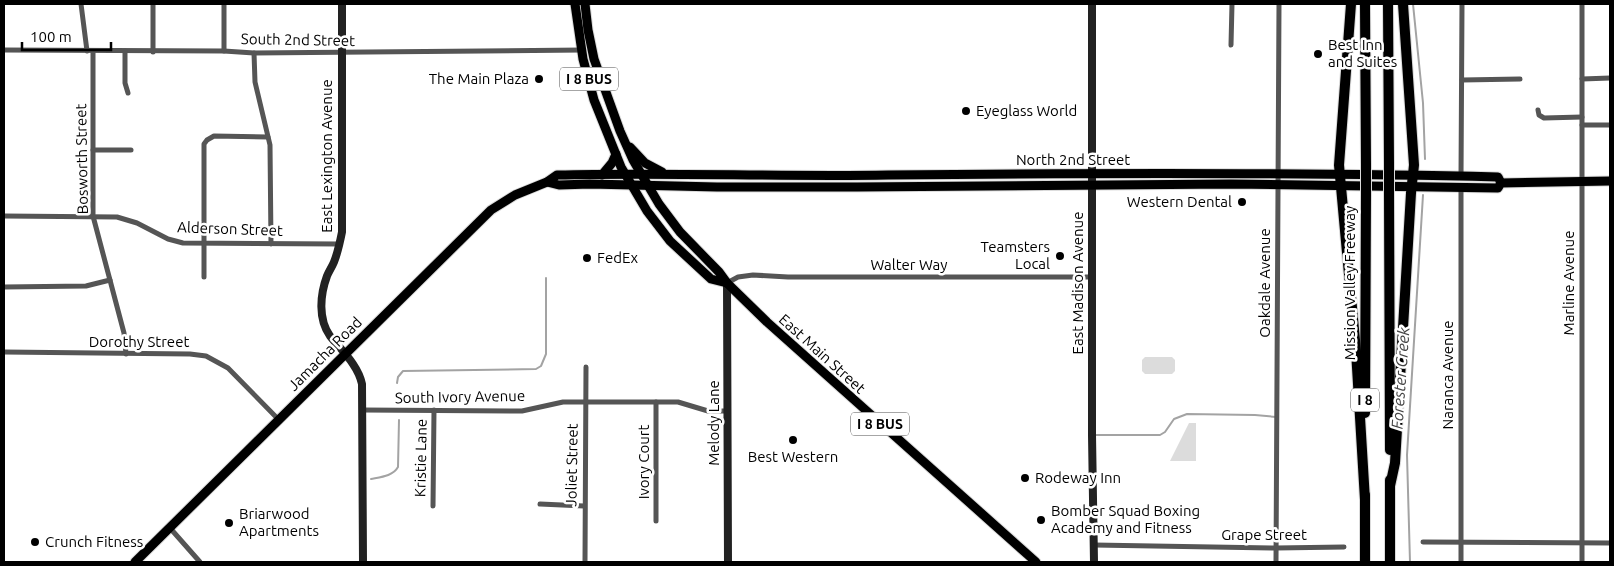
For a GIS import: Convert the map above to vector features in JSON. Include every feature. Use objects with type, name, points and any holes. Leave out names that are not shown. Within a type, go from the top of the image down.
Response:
[{"type":"highway","points":[[1351,4],[1339,165],[1356,351],[1365,500]]},
{"type":"highway","name":"Mission Valley Freeway","points":[[1365,4],[1365,562]]},
{"type":"highway","name":"I 8","points":[[1388,4],[1390,562]]},
{"type":"highway","points":[[1390,486],[1395,462],[1414,165],[1402,4]]},
{"type":"main road","name":"East Main Street","points":[[575,4],[582,50],[594,100],[625,174],[647,211],[670,241],[711,279],[727,283]]},
{"type":"main road","name":"East Main Street","points":[[586,4],[592,51],[623,139],[648,186],[680,232],[719,272],[727,283],[767,322],[1036,562]]},
{"type":"main road","points":[[623,139],[645,163],[666,174]]},
{"type":"main road","points":[[602,174],[612,163],[616,154]]},
{"type":"main road","name":"North 2nd Street","points":[[641,174],[886,176],[1340,173],[1492,177]]},
{"type":"main road","name":"Jamacha Road","points":[[135,562],[491,210],[515,195],[547,182],[557,175],[641,174]]},
{"type":"main road","points":[[969,187],[978,184],[990,174]]},
{"type":"main road","points":[[795,186],[817,175]]},
{"type":"main road","points":[[818,186],[826,179],[839,175]]},
{"type":"main road","points":[[875,187],[878,180],[886,176]]},
{"type":"main road","points":[[1426,186],[1431,182],[1460,180],[1461,176]]},
{"type":"main road","points":[[1462,187],[1466,182],[1487,181],[1492,177],[1498,177],[1501,183]]},
{"type":"main road","name":"North 2nd Street","points":[[648,186],[969,187],[1231,184],[1498,188],[1501,183],[1610,181]]},
{"type":"main road","name":"Jamacha Road","points":[[547,182],[559,185],[648,186]]},
{"type":"main road","points":[[662,208],[662,196],[666,188],[673,185]]},
{"type":"street","name":"Bosworth Street","points":[[81,4],[90,51],[94,216],[124,332],[126,354]]},
{"type":"street","points":[[153,4],[153,52]]},
{"type":"street","points":[[224,4],[224,51]]},
{"type":"street","name":"East Lexington Avenue","points":[[342,4],[342,232],[340,244],[321,295],[322,318],[326,330],[345,356],[355,366],[360,374],[363,389],[363,562]]},
{"type":"street","name":"East Madison Avenue","points":[[1092,4],[1092,435],[1094,562]]},
{"type":"street","points":[[1232,4],[1232,45]]},
{"type":"street","name":"Oakdale Avenue","points":[[1276,562],[1279,4]]},
{"type":"street","points":[[1461,176],[1462,4]]},
{"type":"street","name":"Marline Avenue","points":[[1582,4],[1582,562]]},
{"type":"street","name":"South 2nd Street","points":[[4,50],[224,51],[254,53],[592,51]]},
{"type":"street","points":[[125,51],[125,83],[128,93]]},
{"type":"street","points":[[254,53],[255,82],[268,137],[271,159],[271,244]]},
{"type":"street","points":[[1582,78],[1610,78]]},
{"type":"street","points":[[1462,80],[1520,80]]},
{"type":"street","points":[[1538,110],[1539,115],[1544,118],[1582,118]]},
{"type":"street","points":[[1582,125],[1610,125]]},
{"type":"street","points":[[204,277],[204,144],[214,136],[268,137]]},
{"type":"street","points":[[93,150],[131,150]]},
{"type":"street","name":"Naranca Avenue","points":[[1461,562],[1462,187]]},
{"type":"street","name":"Alderson Street","points":[[4,216],[117,216],[144,226],[168,239],[183,243],[340,244]]},
{"type":"street","name":"Walter Way","points":[[727,283],[738,277],[753,275],[788,277],[1092,277]]},
{"type":"street","points":[[4,287],[86,286],[110,280]]},
{"type":"street","name":"Melody Lane","points":[[727,283],[728,562]]},
{"type":"street","name":"Dorothy Street","points":[[4,352],[190,354],[206,356],[228,368],[279,420]]},
{"type":"street","name":"Joliet Street","points":[[585,562],[586,367]]},
{"type":"street","name":"South Ivory Avenue","points":[[363,410],[522,411],[563,402],[678,402],[708,412],[727,411]]},
{"type":"street","name":"Ivory Court","points":[[656,402],[656,521]]},
{"type":"street","name":"Kristie Lane","points":[[433,506],[434,410]]},
{"type":"street","points":[[540,504],[584,506]]},
{"type":"street","points":[[170,528],[200,562]]},
{"type":"street","points":[[1423,542],[1610,543]]},
{"type":"street","name":"Grape Street","points":[[1094,545],[1276,548],[1344,547]]},
{"type":"shaded area","points":[[1145,357],[1172,357],[1175,360],[1175,371],[1172,374],[1145,374],[1142,371],[1142,360]]},
{"type":"shaded area","points":[[1189,423],[1196,423],[1196,461],[1170,461]]},
{"type":"waterway","name":"Forester Creek","points":[[1413,4],[1423,103],[1425,159]]},
{"type":"waterway","name":"Forester Creek","points":[[1410,562],[1407,455],[1423,195]]},
{"type":"waterway","points":[[397,383],[398,377],[403,371],[536,369],[541,366],[546,354],[546,278]]},
{"type":"waterway","points":[[1095,435],[1160,435],[1165,432],[1174,419],[1187,414],[1276,417]]},
{"type":"waterway","points":[[371,479],[390,474],[398,467],[399,420]]},
{"type":"place","name":"Best Inn and Suites","points":[[1318,54]]},
{"type":"place","name":"The Main Plaza","points":[[539,79]]},
{"type":"place","name":"Eyeglass World","points":[[966,111]]},
{"type":"place","name":"Western Dental","points":[[1242,202]]},
{"type":"place","name":"Teamsters Local","points":[[1060,256]]},
{"type":"place","name":"FedEx","points":[[587,258]]},
{"type":"place","name":"Best Western","points":[[793,440]]},
{"type":"place","name":"Rodeway Inn","points":[[1025,478]]},
{"type":"place","name":"Bomber Squad Boxing Academy and Fitness","points":[[1041,520]]},
{"type":"place","name":"Briarwood Apartments","points":[[229,523]]},
{"type":"place","name":"Crunch Fitness","points":[[35,542]]}]
